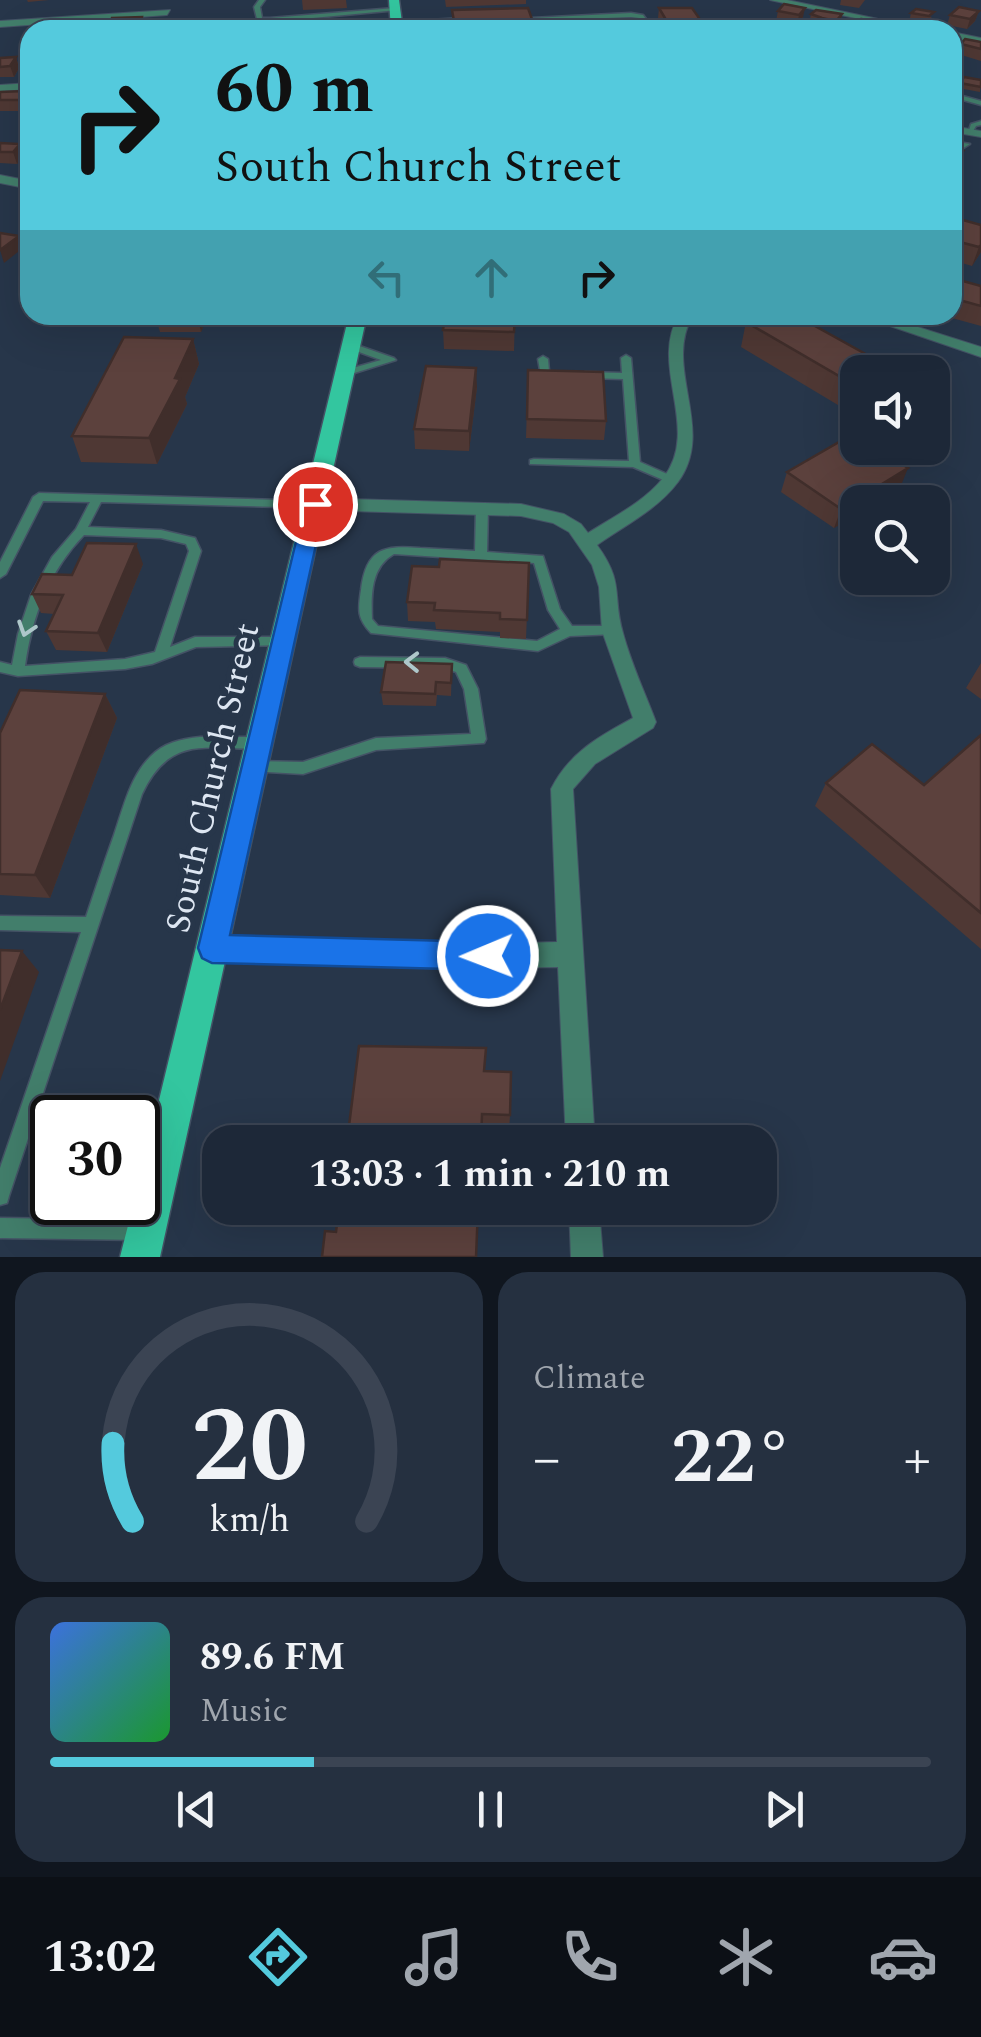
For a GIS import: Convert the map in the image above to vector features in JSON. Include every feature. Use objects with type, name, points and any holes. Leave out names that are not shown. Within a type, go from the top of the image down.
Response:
[{"type":"main road","name":"South Church Street","points":[[143,1244],[356,325]]},
{"type":"street","points":[[166,20],[172,0]]},
{"type":"street","points":[[774,0],[875,20]]},
{"type":"street","points":[[55,20],[166,12]]},
{"type":"street","points":[[587,543],[672,480],[684,457],[690,429],[674,354],[678,325]]},
{"type":"street","points":[[896,325],[981,352]]},
{"type":"street","points":[[315,504],[521,510],[558,518],[575,528],[601,564],[608,588],[612,631],[645,722],[584,757],[568,774],[562,789],[579,1125]]},
{"type":"street","points":[[212,948],[449,957],[568,954]]},
{"type":"street","points":[[585,1225],[587,1257]]},
{"type":"lane","points":[[262,0],[257,7],[260,18],[270,20],[395,16],[425,20]]},
{"type":"lane","points":[[506,19],[631,15],[643,20]]},
{"type":"lane","points":[[972,136],[973,124],[981,123]]},
{"type":"lane","points":[[626,358],[636,464]]},
{"type":"lane","points":[[348,359],[391,360],[348,359]]},
{"type":"lane","points":[[543,359],[544,374],[628,376]]},
{"type":"lane","points":[[534,462],[636,464],[672,480]]},
{"type":"lane","points":[[0,574],[39,497],[315,504]]},
{"type":"lane","points":[[18,672],[22,631],[63,547],[81,532],[97,498]]},
{"type":"lane","points":[[481,553],[482,508]]},
{"type":"lane","points":[[81,532],[161,534],[192,541],[195,551],[161,656]]},
{"type":"lane","points":[[568,631],[554,610],[539,559],[393,550],[382,553],[372,567],[366,620],[375,630],[538,646],[568,631],[612,631]]},
{"type":"lane","points":[[0,667],[18,672],[125,664],[161,656],[195,642],[283,642]]},
{"type":"lane","points":[[0,1196],[90,924],[150,760],[173,746],[257,755],[303,768],[376,744],[479,740],[471,689],[461,669],[446,663],[360,662]]},
{"type":"lane","points":[[0,923],[90,924]]},
{"type":"lane","points":[[0,1228],[143,1244]]},
{"type":"building","points":[[784,4],[805,8],[799,15],[778,11]]},
{"type":"building","points":[[959,7],[979,11],[970,19],[950,15]]},
{"type":"building","points":[[528,8],[532,20],[454,20],[452,10]]},
{"type":"building","points":[[659,8],[692,8],[700,20],[666,20]]},
{"type":"building","points":[[916,9],[934,12],[929,16],[911,13]]},
{"type":"building","points":[[816,10],[842,14],[831,20],[811,14]]},
{"type":"building","points":[[142,17],[141,20],[112,18]]},
{"type":"building","points":[[965,39],[981,42],[981,49],[962,44]]},
{"type":"building","points":[[16,57],[10,66],[0,67],[0,58]]},
{"type":"building","points":[[962,80],[981,80],[981,87],[962,83]]},
{"type":"building","points":[[20,91],[20,100],[0,100],[0,92]]},
{"type":"building","points":[[0,143],[20,144],[13,152],[0,152]]},
{"type":"building","points":[[962,220],[981,225],[979,247],[962,243]]},
{"type":"building","points":[[0,233],[19,236],[0,250]]},
{"type":"building","points":[[962,281],[981,286],[981,306],[962,301]]},
{"type":"building","points":[[444,325],[514,325],[514,332],[443,330]]},
{"type":"building","points":[[751,325],[813,325],[867,355],[840,355],[840,377]]},
{"type":"building","points":[[124,337],[193,339],[175,378],[180,379],[149,438],[72,436]]},
{"type":"building","points":[[426,366],[476,368],[469,431],[414,429]]},
{"type":"building","points":[[528,370],[603,372],[606,421],[527,419]]},
{"type":"building","points":[[840,441],[840,465],[908,468],[880,485],[840,485],[840,508],[787,472]]},
{"type":"building","points":[[87,543],[136,544],[98,633],[46,631],[63,595],[32,594],[42,574],[72,575]]},
{"type":"building","points":[[440,559],[529,563],[527,620],[500,619],[500,613],[434,610],[435,603],[407,602],[412,566],[439,567]]},
{"type":"building","points":[[386,662],[452,664],[451,683],[436,682],[435,694],[381,692]]},
{"type":"building","points":[[20,690],[105,694],[35,875],[0,874],[0,733]]},
{"type":"building","points":[[981,735],[981,913],[826,783],[872,744],[924,785]]},
{"type":"building","points":[[0,950],[22,951],[0,1010]]},
{"type":"building","points":[[359,1046],[486,1048],[484,1071],[511,1072],[510,1115],[482,1114],[482,1125],[349,1125]]},
{"type":"building","points":[[337,1225],[477,1225],[476,1257],[322,1257],[325,1231],[336,1232]]},
{"type":"route","points":[[315,504],[212,948],[488,956]]}]
